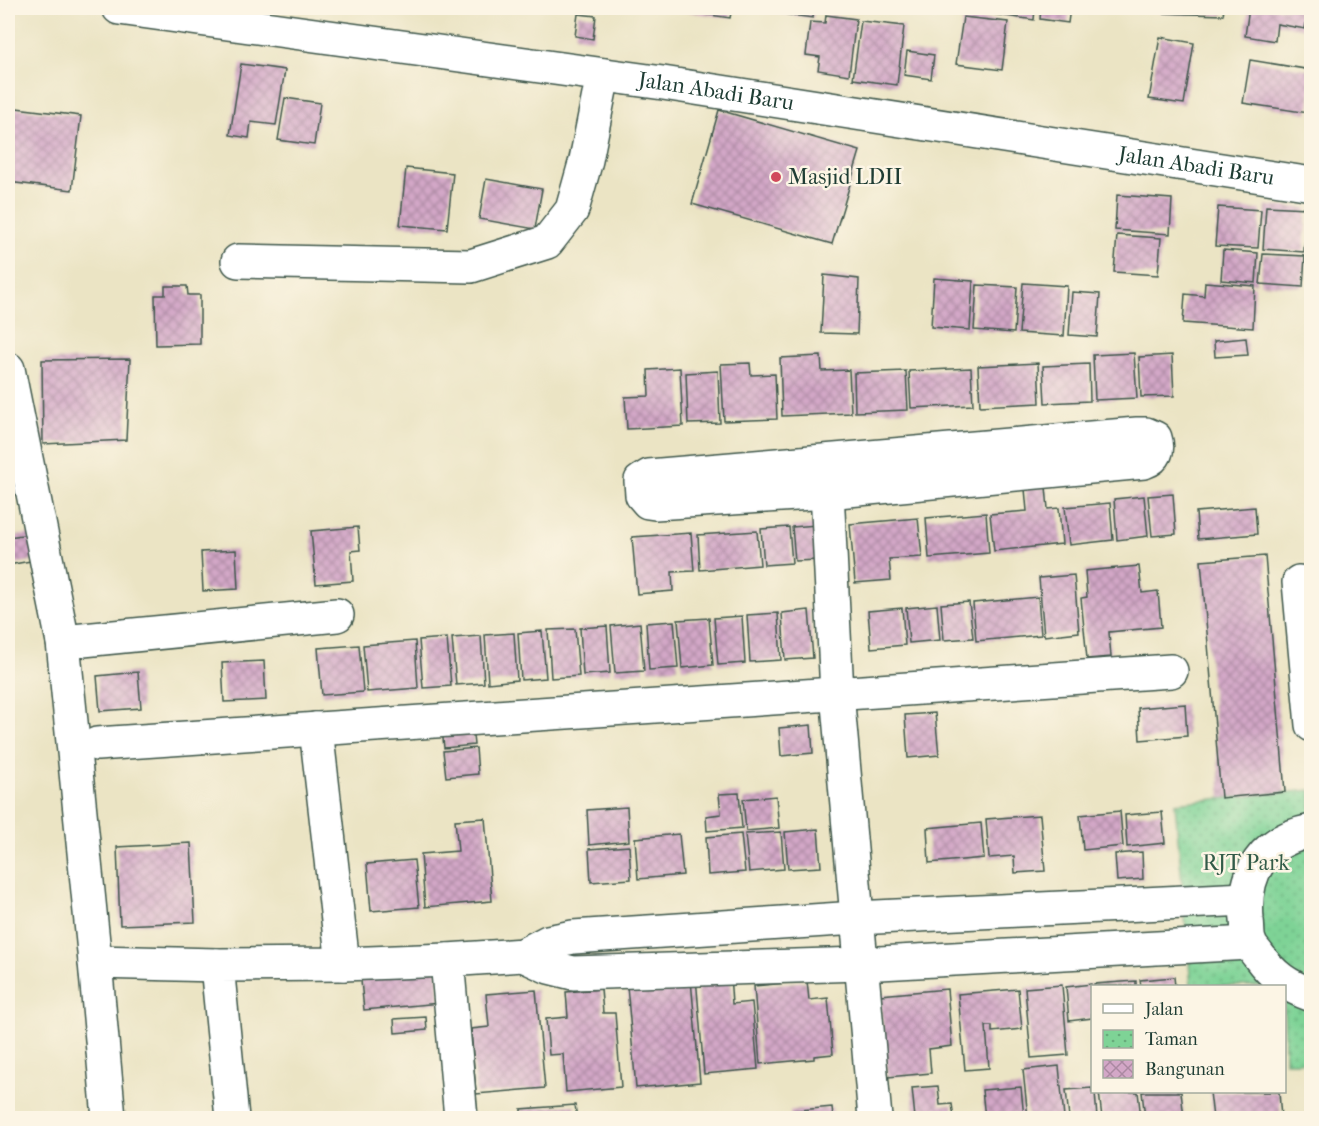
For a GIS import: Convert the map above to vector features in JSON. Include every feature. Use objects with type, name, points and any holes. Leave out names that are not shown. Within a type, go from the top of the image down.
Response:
[{"type":"street","name":"Jalan Abadi Baru","points":[[119,8],[603,75],[1311,184]]},
{"type":"street","points":[[238,261],[471,266],[548,242],[572,210],[586,160],[603,75]]},
{"type":"street","points":[[8,369],[12,417],[63,642],[109,1119]]},
{"type":"street","points":[[1146,434],[1155,438],[1157,449],[1154,457],[1144,462],[827,477],[1146,434]]},
{"type":"street","points":[[827,477],[837,693],[875,1119]]},
{"type":"street","points":[[1299,582],[1311,725]]},
{"type":"street","points":[[63,642],[337,615]]},
{"type":"street","points":[[97,744],[1171,671]]},
{"type":"street","points":[[316,729],[344,964]]},
{"type":"street","points":[[1311,831],[1282,840],[1266,852],[1252,875],[1245,899],[1250,943],[1270,972],[1289,986],[1311,995]]},
{"type":"street","points":[[95,962],[217,965],[447,960],[523,955],[548,942],[573,937],[856,918],[1245,899]]},
{"type":"street","points":[[523,955],[549,967],[573,973],[861,964],[1250,943]]},
{"type":"street","points":[[447,960],[454,1018],[461,1119]]},
{"type":"street","points":[[217,965],[232,1119]]},
{"type":"green space","name":"RJT Park","points":[[1311,790],[1311,1062],[1286,1062],[1286,985],[1191,985],[1175,803]]},
{"type":"building","points":[[664,8],[732,8],[730,18]]},
{"type":"building","points":[[755,8],[814,8],[813,18],[754,10]]},
{"type":"building","points":[[987,8],[1035,8],[1034,20],[986,13]]},
{"type":"building","points":[[1041,8],[1070,8],[1068,23],[1040,19]]},
{"type":"building","points":[[1158,8],[1224,8],[1223,15],[1158,13]]},
{"type":"building","points":[[1249,8],[1309,8],[1305,29],[1277,24],[1275,41],[1245,36]]},
{"type":"building","points":[[578,14],[596,16],[593,39],[575,36]]},
{"type":"building","points":[[826,15],[856,19],[849,75],[818,70],[820,57],[806,55],[810,22],[825,23]]},
{"type":"building","points":[[963,17],[1008,22],[1002,70],[956,64]]},
{"type":"building","points":[[861,21],[904,26],[897,85],[853,79]]},
{"type":"building","points":[[1160,37],[1194,43],[1184,104],[1149,99]]},
{"type":"building","points":[[907,51],[934,55],[931,79],[904,75]]},
{"type":"building","points":[[1250,60],[1311,70],[1308,113],[1243,103]]},
{"type":"building","points":[[241,64],[285,70],[276,125],[251,122],[249,138],[230,135]]},
{"type":"building","points":[[285,98],[320,103],[314,145],[278,140]]},
{"type":"building","points":[[8,107],[81,116],[72,190],[8,182]]},
{"type":"building","name":"Masjid LDII","points":[[719,110],[860,151],[832,244],[692,204]]},
{"type":"building","points":[[406,168],[453,173],[447,229],[400,225]]},
{"type":"building","points":[[486,179],[542,189],[535,229],[479,219]]},
{"type":"building","points":[[1117,195],[1172,199],[1170,234],[1115,230]]},
{"type":"building","points":[[1266,206],[1307,208],[1304,252],[1263,249]]},
{"type":"building","points":[[1218,207],[1261,210],[1258,248],[1215,246]]},
{"type":"building","points":[[1117,235],[1161,238],[1158,275],[1114,272]]},
{"type":"building","points":[[1223,250],[1258,253],[1256,283],[1221,280]]},
{"type":"building","points":[[1263,254],[1305,256],[1303,287],[1260,284]]},
{"type":"building","points":[[824,275],[859,279],[857,334],[821,333]]},
{"type":"building","points":[[934,278],[973,281],[970,330],[931,327]]},
{"type":"building","points":[[1205,282],[1255,286],[1253,328],[1183,323],[1185,294],[1204,296]]},
{"type":"building","points":[[1023,283],[1067,286],[1064,336],[1019,333]]},
{"type":"building","points":[[977,285],[1017,287],[1014,333],[974,330]]},
{"type":"building","points":[[165,286],[187,286],[188,295],[200,295],[200,344],[156,345],[155,295],[165,295]]},
{"type":"building","points":[[1072,292],[1100,294],[1097,337],[1069,335]]},
{"type":"building","points":[[1246,338],[1248,355],[1215,357],[1214,341]]},
{"type":"building","points":[[1134,353],[1137,398],[1095,400],[1093,355]]},
{"type":"building","points":[[1172,355],[1174,396],[1141,397],[1139,357]]},
{"type":"building","points":[[821,356],[822,371],[849,370],[851,413],[782,416],[780,358]]},
{"type":"building","points":[[130,359],[126,440],[43,444],[42,360]]},
{"type":"building","points":[[750,363],[751,375],[775,374],[777,419],[724,421],[721,364]]},
{"type":"building","points":[[1038,363],[1040,403],[980,406],[978,366]]},
{"type":"building","points":[[1089,364],[1090,401],[1045,403],[1043,366]]},
{"type":"building","points":[[680,368],[683,426],[627,429],[625,397],[649,396],[648,370]]},
{"type":"building","points":[[971,368],[973,405],[911,408],[909,371]]},
{"type":"building","points":[[718,371],[720,423],[688,424],[686,373]]},
{"type":"building","points":[[906,371],[908,410],[855,412],[854,373]]},
{"type":"building","points":[[1046,487],[1048,509],[1059,508],[1062,544],[994,551],[990,514],[1027,511],[1025,489]]},
{"type":"building","points":[[1173,494],[1176,534],[1152,536],[1148,496]]},
{"type":"building","points":[[1144,496],[1148,536],[1117,540],[1114,499]]},
{"type":"building","points":[[1110,503],[1113,540],[1069,545],[1065,507]]},
{"type":"building","points":[[1255,507],[1257,534],[1198,539],[1196,512]]},
{"type":"building","points":[[986,513],[989,553],[929,558],[926,518]]},
{"type":"building","points":[[918,518],[922,557],[889,559],[891,580],[855,583],[850,524]]},
{"type":"building","points":[[817,525],[819,560],[795,561],[792,527]]},
{"type":"building","points":[[358,527],[360,550],[351,551],[353,581],[316,584],[311,531]]},
{"type":"building","points":[[789,527],[792,563],[764,565],[761,529]]},
{"type":"building","points":[[757,531],[760,565],[700,570],[698,535]]},
{"type":"building","points":[[38,533],[42,559],[8,565],[8,537]]},
{"type":"building","points":[[691,533],[694,571],[672,572],[673,591],[637,594],[632,537]]},
{"type":"building","points":[[236,550],[238,589],[203,591],[201,552]]},
{"type":"building","points":[[1265,556],[1285,792],[1221,798],[1201,561]]},
{"type":"building","points":[[1139,566],[1142,593],[1158,591],[1161,627],[1109,632],[1111,657],[1087,659],[1081,598],[1087,597],[1085,571]]},
{"type":"building","points":[[1074,575],[1079,632],[1044,636],[1039,578]]},
{"type":"building","points":[[1038,597],[1041,635],[976,641],[973,603]]},
{"type":"building","points":[[969,602],[973,638],[944,640],[941,604]]},
{"type":"building","points":[[937,605],[940,640],[909,643],[906,608]]},
{"type":"building","points":[[902,608],[905,645],[871,648],[868,611]]},
{"type":"building","points":[[809,610],[813,658],[785,660],[782,613]]},
{"type":"building","points":[[778,613],[781,660],[750,662],[747,615]]},
{"type":"building","points":[[742,616],[745,663],[718,665],[714,618]]},
{"type":"building","points":[[709,618],[713,665],[682,668],[678,620]]},
{"type":"building","points":[[674,621],[678,668],[649,670],[646,623]]},
{"type":"building","points":[[640,623],[644,671],[615,673],[611,626]]},
{"type":"building","points":[[607,626],[610,673],[583,675],[580,628]]},
{"type":"building","points":[[575,629],[579,676],[551,678],[548,630]]},
{"type":"building","points":[[542,631],[546,678],[521,680],[518,633]]},
{"type":"building","points":[[514,633],[517,680],[488,683],[485,635]]},
{"type":"building","points":[[481,636],[484,683],[456,685],[452,638]]},
{"type":"building","points":[[447,638],[451,686],[423,688],[419,640]]},
{"type":"building","points":[[415,641],[418,688],[367,692],[363,645]]},
{"type":"building","points":[[359,645],[363,692],[322,695],[318,648]]},
{"type":"building","points":[[264,661],[266,700],[224,702],[222,663]]},
{"type":"building","points":[[138,672],[141,708],[100,711],[97,676]]},
{"type":"building","points":[[1185,704],[1187,736],[1140,740],[1138,708]]},
{"type":"building","points":[[935,713],[939,755],[908,758],[905,715]]},
{"type":"building","points":[[811,725],[813,753],[781,756],[779,728]]},
{"type":"building","points":[[472,726],[474,745],[444,748],[442,729]]},
{"type":"building","points":[[476,748],[478,774],[446,777],[443,751]]},
{"type":"building","points":[[739,793],[742,828],[707,831],[706,816],[721,814],[719,794]]},
{"type":"building","points":[[776,796],[779,828],[746,831],[743,799]]},
{"type":"building","points":[[627,807],[629,841],[589,845],[587,810]]},
{"type":"building","points":[[1120,811],[1123,846],[1083,850],[1080,815]]},
{"type":"building","points":[[1162,812],[1165,843],[1127,847],[1125,815]]},
{"type":"building","points":[[1040,815],[1045,871],[1015,873],[1014,856],[989,858],[986,819]]},
{"type":"building","points":[[485,818],[492,901],[425,907],[421,854],[458,851],[455,820]]},
{"type":"building","points":[[981,823],[984,858],[929,863],[927,828]]},
{"type":"building","points":[[818,829],[821,867],[788,869],[785,832]]},
{"type":"building","points":[[781,832],[784,869],[749,872],[745,834]]},
{"type":"building","points":[[679,834],[683,875],[638,879],[635,838]]},
{"type":"building","points":[[741,834],[745,872],[708,875],[706,837]]},
{"type":"building","points":[[191,843],[195,922],[120,925],[117,847]]},
{"type":"building","points":[[629,846],[631,879],[591,882],[589,849]]},
{"type":"building","points":[[1142,852],[1143,879],[1117,881],[1115,854]]},
{"type":"building","points":[[414,860],[419,907],[371,911],[367,864]]},
{"type":"building","points":[[437,965],[440,1003],[364,1010],[360,971]]},
{"type":"building","points":[[730,974],[732,1004],[752,1002],[758,1069],[704,1074],[696,977]]},
{"type":"building","points":[[1174,977],[1175,985],[1141,985],[1140,980]]},
{"type":"building","points":[[691,980],[700,1082],[636,1088],[627,986]]},
{"type":"building","points":[[807,981],[809,1000],[828,998],[833,1054],[814,1056],[814,1059],[760,1064],[754,986]]},
{"type":"building","points":[[1136,981],[1136,985],[1094,984]]},
{"type":"building","points":[[1091,984],[1091,1018],[1069,1021],[1066,987]]},
{"type":"building","points":[[1062,985],[1068,1055],[1031,1058],[1025,988]]},
{"type":"building","points":[[601,989],[603,1013],[615,1013],[621,1087],[566,1092],[563,1054],[549,1055],[546,1019],[568,1017],[566,992]]},
{"type":"building","points":[[947,989],[952,1046],[929,1049],[931,1073],[888,1077],[880,995]]},
{"type":"building","points":[[1018,989],[1022,1029],[992,1032],[992,1026],[986,1026],[989,1068],[965,1070],[958,994]]},
{"type":"building","points":[[536,990],[545,1088],[476,1094],[471,1029],[489,1027],[486,994]]},
{"type":"building","points":[[426,1017],[427,1030],[395,1033],[394,1019]]},
{"type":"building","points":[[1059,1066],[1064,1118],[1028,1118],[1023,1070]]},
{"type":"building","points":[[938,1086],[940,1105],[952,1104],[954,1118],[915,1118],[912,1088]]},
{"type":"building","points":[[1021,1087],[1024,1118],[985,1118],[982,1090]]},
{"type":"building","points":[[1091,1088],[1091,1093],[1095,1093],[1097,1118],[1069,1118],[1066,1090]]},
{"type":"building","points":[[1099,1093],[1138,1093],[1141,1118],[1102,1118]]},
{"type":"building","points":[[1142,1093],[1181,1093],[1184,1118],[1145,1118]]},
{"type":"building","points":[[1210,1093],[1279,1093],[1281,1118],[1213,1118]]},
{"type":"building","points":[[575,1105],[577,1118],[521,1118],[521,1109]]},
{"type":"building","points":[[832,1107],[833,1118],[791,1118],[790,1111]]},
{"type":"place","name":"Masjid LDII","points":[[776,177]]}]
